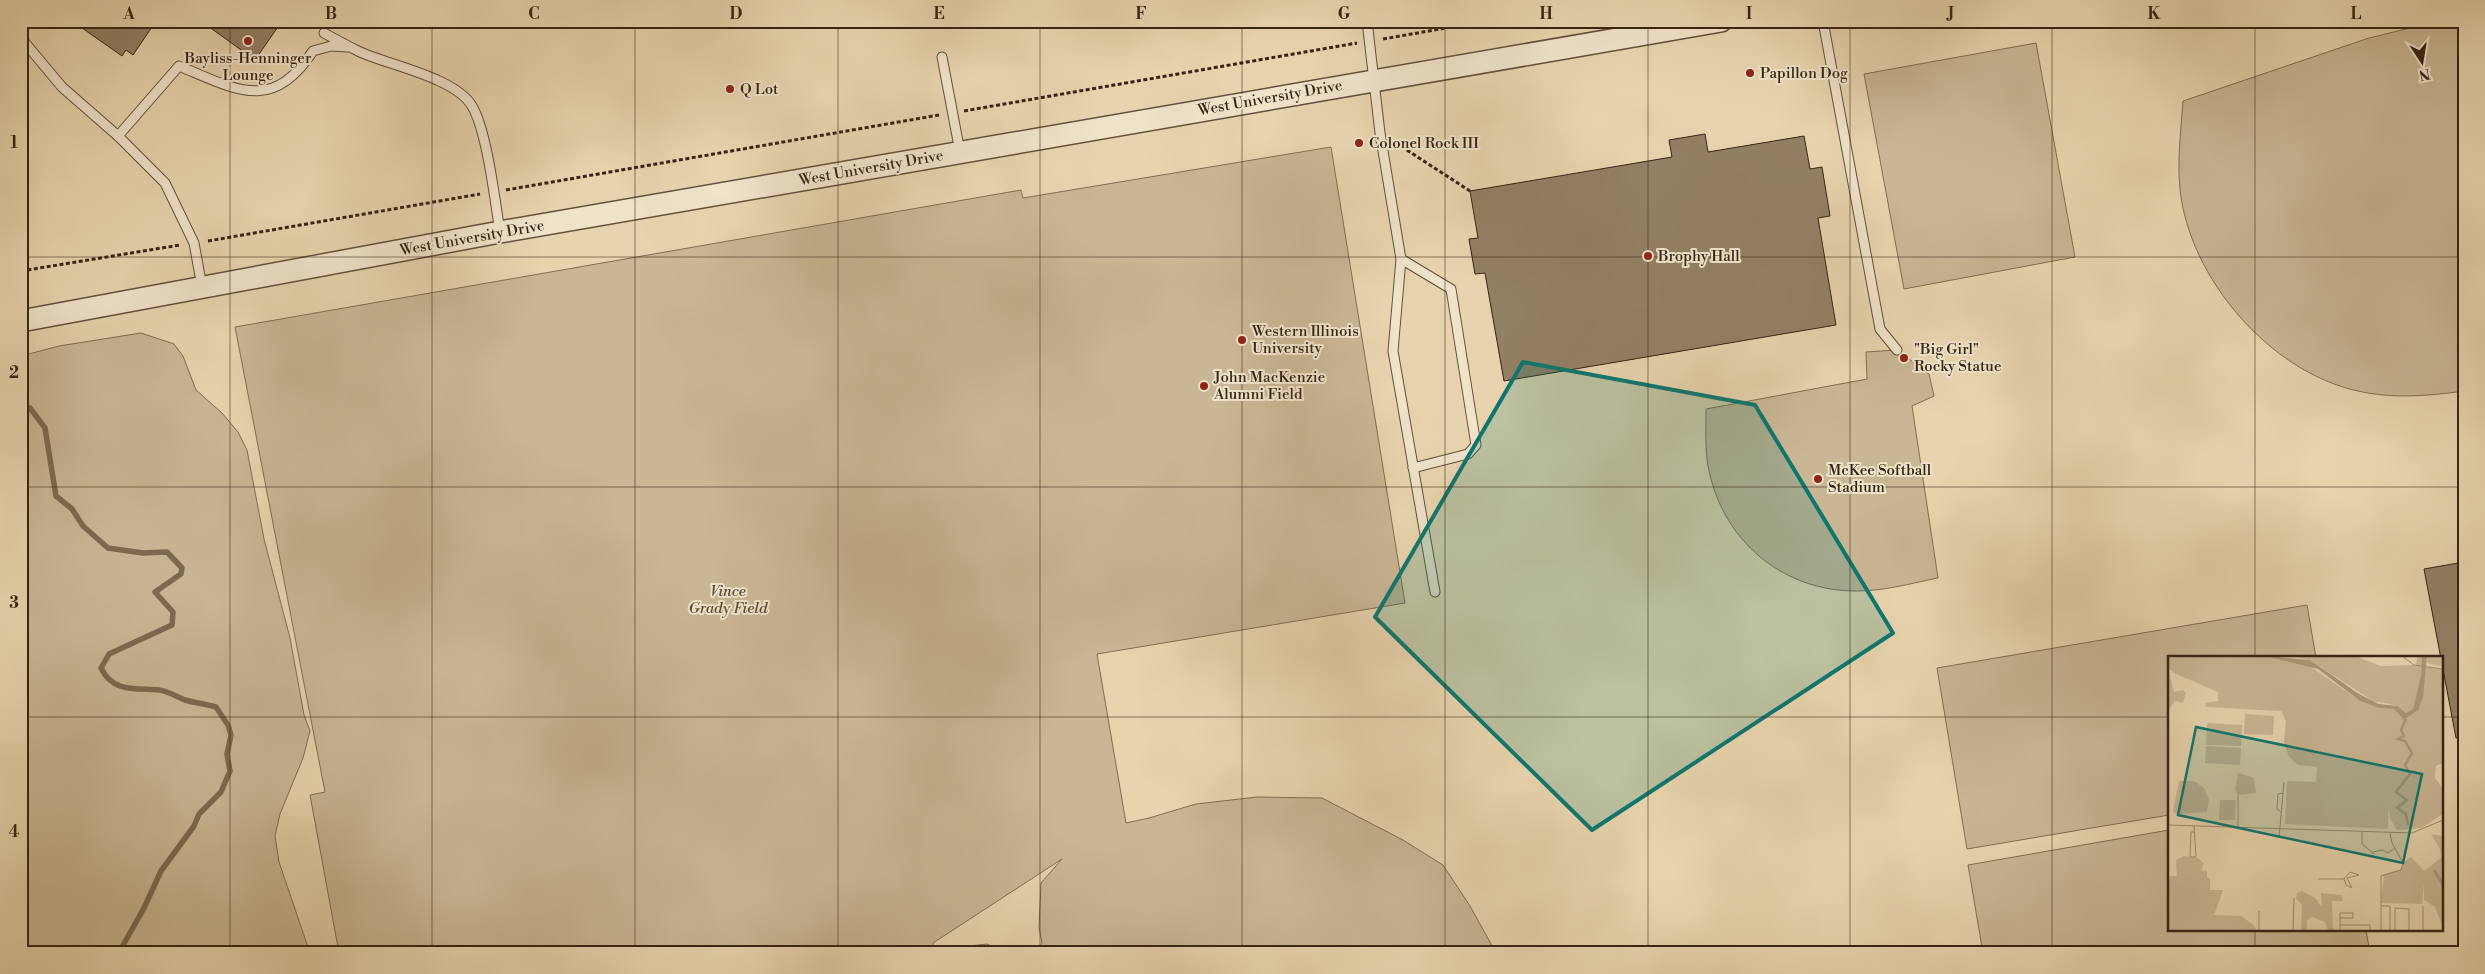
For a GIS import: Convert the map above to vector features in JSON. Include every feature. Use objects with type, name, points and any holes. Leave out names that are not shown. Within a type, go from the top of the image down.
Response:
[{"type":"street","name":"West University Drive","points":[[21,321],[500,232],[1721,21]]},
{"type":"lane","points":[[1367,21],[1380,133],[1401,259],[1393,351],[1435,592]]},
{"type":"lane","points":[[1823,21],[1880,329],[1897,350]]},
{"type":"lane","points":[[324,33],[353,48],[416,70],[461,94],[471,104],[480,126],[500,232]]},
{"type":"lane","points":[[21,38],[62,87],[118,136],[165,183],[194,243],[202,287]]},
{"type":"lane","points":[[118,136],[179,66],[240,90],[252,92],[274,88],[288,81],[303,67],[313,52],[330,46],[353,48]]},
{"type":"lane","points":[[942,57],[960,152]]},
{"type":"lane","points":[[1401,259],[1450,289],[1476,444],[1468,454],[1414,468]]},
{"type":"path","points":[[21,271],[493,192],[1486,21]]},
{"type":"path","points":[[1380,133],[1470,191]]},
{"type":"highlighted area","points":[[1523,362],[1755,405],[1893,633],[1592,830],[1375,617]]},
{"type":"green space","points":[[2439,21],[2464,21],[2464,391],[2411,396],[2371,394],[2325,381],[2294,364],[2265,342],[2239,316],[2217,287],[2199,255],[2187,222],[2180,189],[2179,156],[2183,101],[2369,38]]},
{"type":"green space","points":[[2036,43],[2075,257],[1904,289],[1864,74]]},
{"type":"green space","name":"Vince Grady Field","points":[[1331,147],[1405,603],[1097,654],[1126,823],[1196,804],[1257,797],[1322,798],[1403,840],[1443,865],[1470,906],[1496,953],[1036,953],[1042,943],[1039,927],[1041,883],[1062,859],[933,943],[934,953],[339,953],[310,795],[325,792],[235,327],[1021,190],[1023,198]]},
{"type":"green space","points":[[141,333],[174,344],[183,356],[196,390],[222,413],[238,432],[247,450],[264,539],[290,638],[304,715],[310,731],[303,758],[280,814],[275,836],[279,862],[310,953],[21,953],[21,356],[59,346]]},
{"type":"green space","name":"McKee Softball Stadium","points":[[1897,350],[1929,374],[1934,396],[1912,406],[1938,578],[1882,589],[1844,591],[1816,586],[1790,576],[1766,562],[1746,543],[1729,521],[1716,495],[1708,466],[1706,409],[1867,379],[1866,352]]},
{"type":"green space","points":[[2307,605],[2316,656],[2168,656],[2168,815],[1967,849],[1937,668]]},
{"type":"green space","points":[[2168,830],[2168,932],[2366,932],[2370,953],[1983,953],[1968,865]]},
{"type":"green space","points":[[987,944],[1007,953],[940,953],[943,949]]},
{"type":"building","points":[[72,21],[156,21],[133,55],[126,50],[122,56]]},
{"type":"building","name":"Bayliss-Henninger Lounge","points":[[201,21],[282,21],[255,60]]},
{"type":"building","name":"Brophy Hall","points":[[1705,134],[1708,152],[1804,136],[1810,169],[1822,167],[1830,216],[1818,218],[1836,325],[1504,381],[1485,273],[1475,274],[1469,239],[1478,238],[1470,191],[1672,157],[1669,140]]},
{"type":"building","points":[[2464,562],[2464,737],[2456,738],[2424,569]]},
{"type":"waterway","points":[[30,408],[45,428],[56,496],[72,509],[83,526],[108,548],[143,553],[167,552],[182,568],[181,574],[155,592],[173,612],[172,625],[109,654],[101,668],[112,682],[126,688],[159,690],[185,700],[216,707],[228,725],[231,735],[227,754],[230,771],[221,792],[199,814],[194,826],[161,871],[144,908],[121,949],[122,953]]},
{"type":"place","name":"Bayliss-Henninger Lounge","points":[[248,41]]},
{"type":"place","name":"Papillon Dog","points":[[1750,73]]},
{"type":"place","name":"Q Lot","points":[[730,89]]},
{"type":"place","name":"Colonel Rock III","points":[[1359,143]]},
{"type":"place","name":"Brophy Hall","points":[[1648,256]]},
{"type":"place","name":"Western Illinois University","points":[[1242,340]]},
{"type":"place","name":"\"Big Girl\" Rocky Statue","points":[[1904,358]]},
{"type":"place","name":"John MacKenzie Alumni Field","points":[[1204,386]]},
{"type":"place","name":"McKee Softball Stadium","points":[[1818,479]]}]
